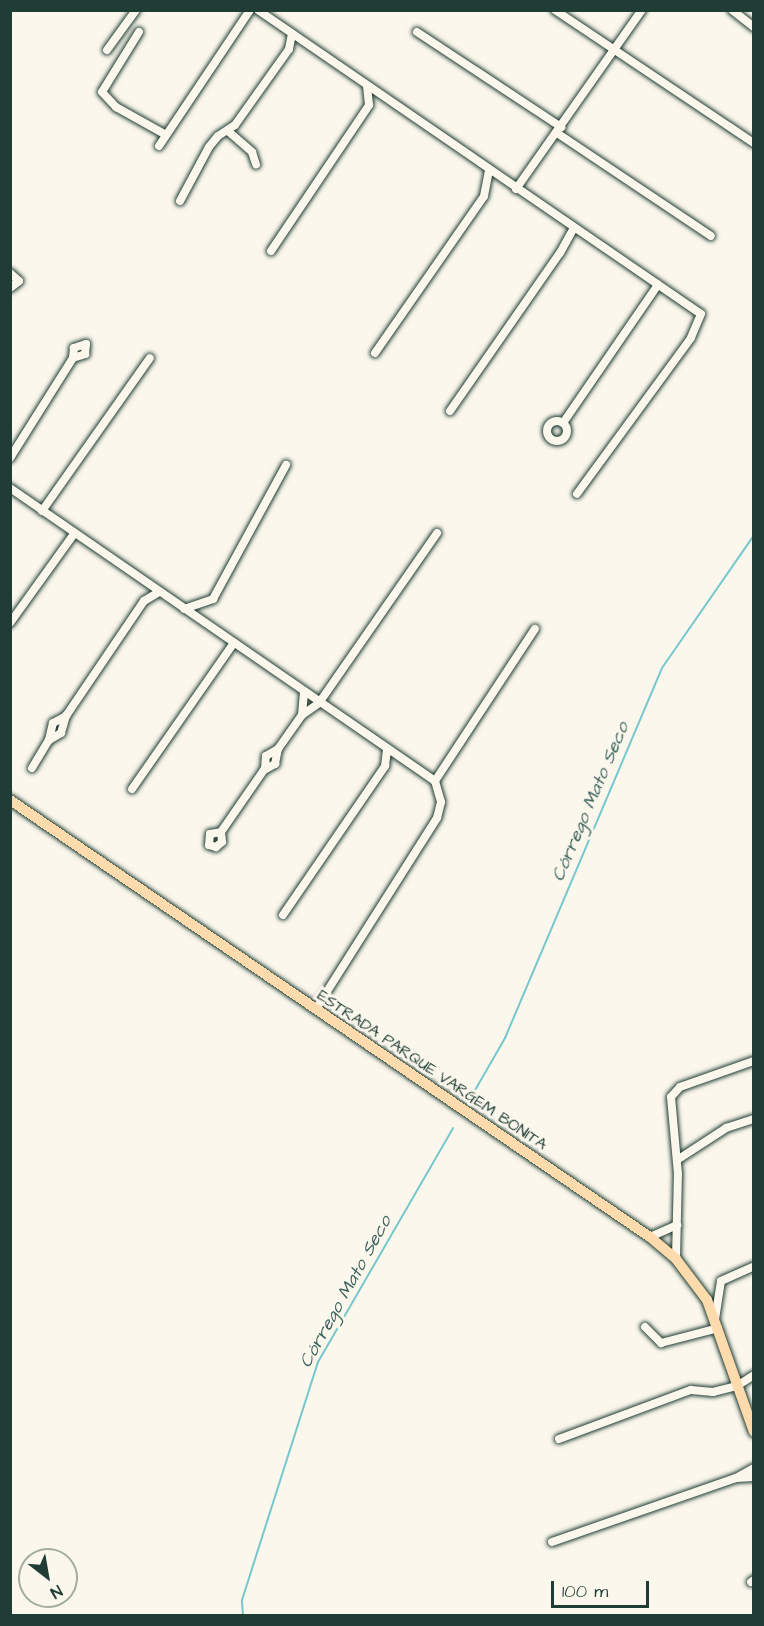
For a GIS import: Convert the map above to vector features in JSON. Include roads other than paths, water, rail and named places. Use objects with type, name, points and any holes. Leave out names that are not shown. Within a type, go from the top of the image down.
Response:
[{"type":"main road","name":"ESTRADA PARQUE VARGEM BONITA","points":[[10,800],[650,1237],[676,1259],[698,1284],[716,1323],[753,1432]]},
{"type":"street","points":[[107,50],[136,10]]},
{"type":"street","points":[[159,146],[250,10]]},
{"type":"street","points":[[258,10],[505,182],[701,314],[691,338],[577,494]]},
{"type":"street","points":[[555,10],[753,143]]},
{"type":"street","points":[[516,189],[642,10]]},
{"type":"street","points":[[732,10],[753,27]]},
{"type":"street","points":[[139,32],[102,92],[116,107],[166,135]]},
{"type":"street","points":[[417,32],[711,236]]},
{"type":"street","points":[[289,49],[292,34]]},
{"type":"street","points":[[180,201],[209,147],[218,136],[228,131],[289,49],[302,42]]},
{"type":"street","points":[[368,86],[369,105]]},
{"type":"street","points":[[271,251],[369,105],[386,99]]},
{"type":"street","points":[[228,131],[252,152],[256,164]]},
{"type":"street","points":[[484,196],[489,171]]},
{"type":"street","points":[[375,353],[484,196],[505,182]]},
{"type":"street","points":[[450,411],[560,253],[574,228]]},
{"type":"street","points":[[10,273],[19,281],[10,288]]},
{"type":"street","points":[[563,423],[658,285]]},
{"type":"street","points":[[10,458],[73,358]]},
{"type":"street","points":[[42,511],[150,358]]},
{"type":"street","points":[[184,609],[213,599],[228,575],[240,545],[272,497],[286,465]]},
{"type":"street","points":[[10,488],[435,782],[441,802],[436,818],[316,1009]]},
{"type":"street","points":[[221,832],[265,769],[278,761],[278,749],[302,715],[319,703],[436,533]]},
{"type":"street","points":[[10,623],[74,534]]},
{"type":"street","points":[[32,768],[49,740],[53,723],[66,716],[144,601],[148,585]]},
{"type":"street","points":[[144,601],[159,592]]},
{"type":"street","points":[[201,621],[204,604]]},
{"type":"street","points":[[435,782],[535,629]]},
{"type":"street","points":[[132,789],[233,644]]},
{"type":"street","points":[[302,715],[304,692]]},
{"type":"street","points":[[283,915],[385,766],[387,750]]},
{"type":"street","points":[[385,766],[400,759]]},
{"type":"street","points":[[676,1259],[677,1160],[670,1116],[675,1091],[753,1061]]},
{"type":"street","points":[[677,1160],[726,1128],[753,1119]]},
{"type":"street","points":[[650,1237],[677,1225]]},
{"type":"street","points":[[645,1327],[661,1343],[716,1323],[721,1281],[753,1266]]},
{"type":"street","points":[[559,1439],[691,1390],[713,1392],[737,1386],[753,1375]]},
{"type":"street","points":[[552,1542],[736,1478],[753,1468]]},
{"type":"street","points":[[736,1478],[753,1477]]},
{"type":"waterway","name":"Córrego Mato Seco","points":[[474,1092],[505,1038],[662,668],[754,535]]},
{"type":"waterway","name":"Córrego Mato Seco","points":[[243,1616],[242,1600],[318,1362],[453,1128]]}]
